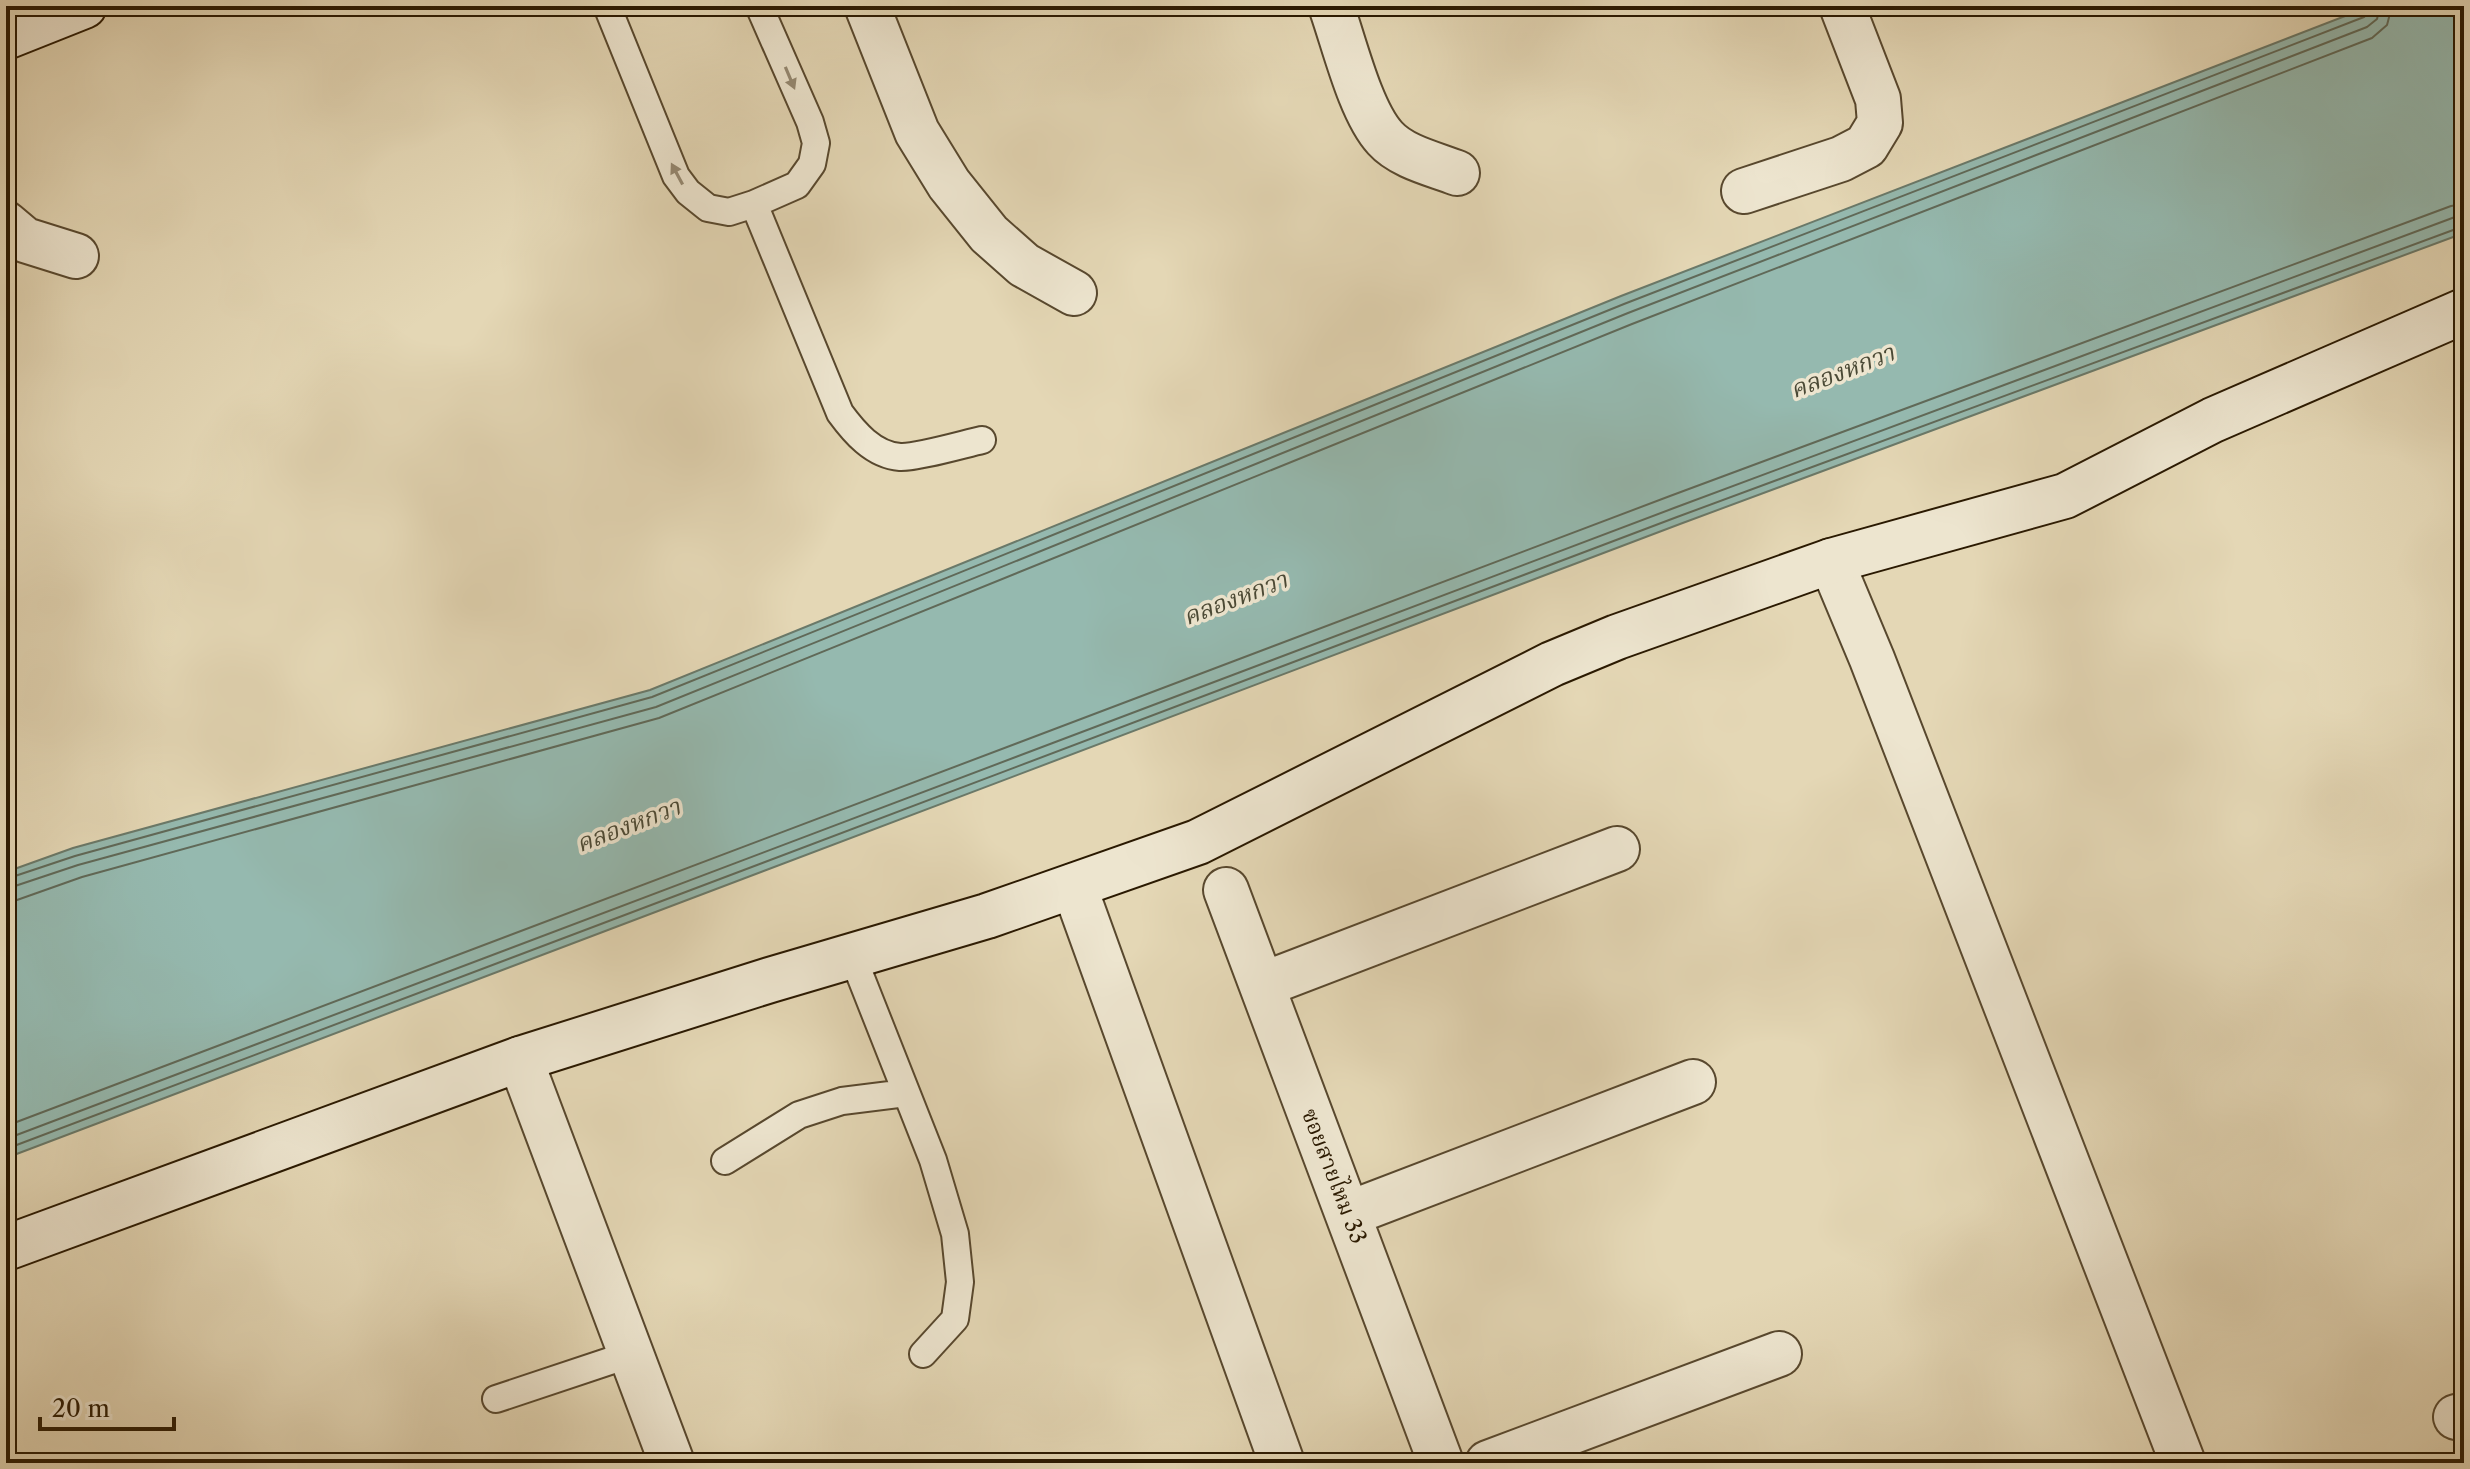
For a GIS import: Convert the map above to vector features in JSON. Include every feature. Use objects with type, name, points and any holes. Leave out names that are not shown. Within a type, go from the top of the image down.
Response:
[{"type":"street","points":[[6,37],[84,6]]},
{"type":"street","points":[[867,6],[917,132],[949,184],[1000,245],[1024,265],[1074,293]]},
{"type":"street","points":[[1331,6],[1371,118],[1386,140],[1412,156],[1457,173]]},
{"type":"street","points":[[1744,191],[1841,159],[1866,146],[1880,123],[1878,99],[1842,6]]},
{"type":"street","points":[[6,224],[25,240],[76,256]]},
{"type":"street","points":[[6,1248],[520,1059],[987,916],[1198,842],[1552,664],[1617,637],[1831,561],[2065,496],[2213,420],[2464,311]]},
{"type":"street","points":[[1831,561],[1872,659],[2183,1463]]},
{"type":"street","points":[[1262,985],[1617,849]]},
{"type":"street","points":[[1074,886],[1282,1463]]},
{"type":"street","name":"ซอยสายไหม 33","points":[[1226,890],[1441,1463]]},
{"type":"street","points":[[520,1059],[672,1463]]},
{"type":"street","points":[[1348,1214],[1693,1082]]},
{"type":"street","points":[[1488,1463],[1779,1354]]},
{"type":"lane","points":[[607,6],[676,176],[688,192],[708,208],[729,212],[797,185],[812,164],[816,143],[810,122],[759,6]]},
{"type":"lane","points":[[754,204],[840,413],[855,434],[879,450],[900,457],[982,440]]},
{"type":"lane","points":[[852,955],[933,1160],[955,1234],[960,1282],[955,1319],[923,1354]]},
{"type":"lane","points":[[725,1161],[799,1115],[842,1101],[906,1093]]},
{"type":"lane","points":[[496,1399],[631,1354]]},
{"type":"water","name":"คลองหกวา","points":[[2371,6],[2464,6],[2464,233],[1680,524],[6,1158],[6,872],[73,848],[650,690],[1621,296]]}]
